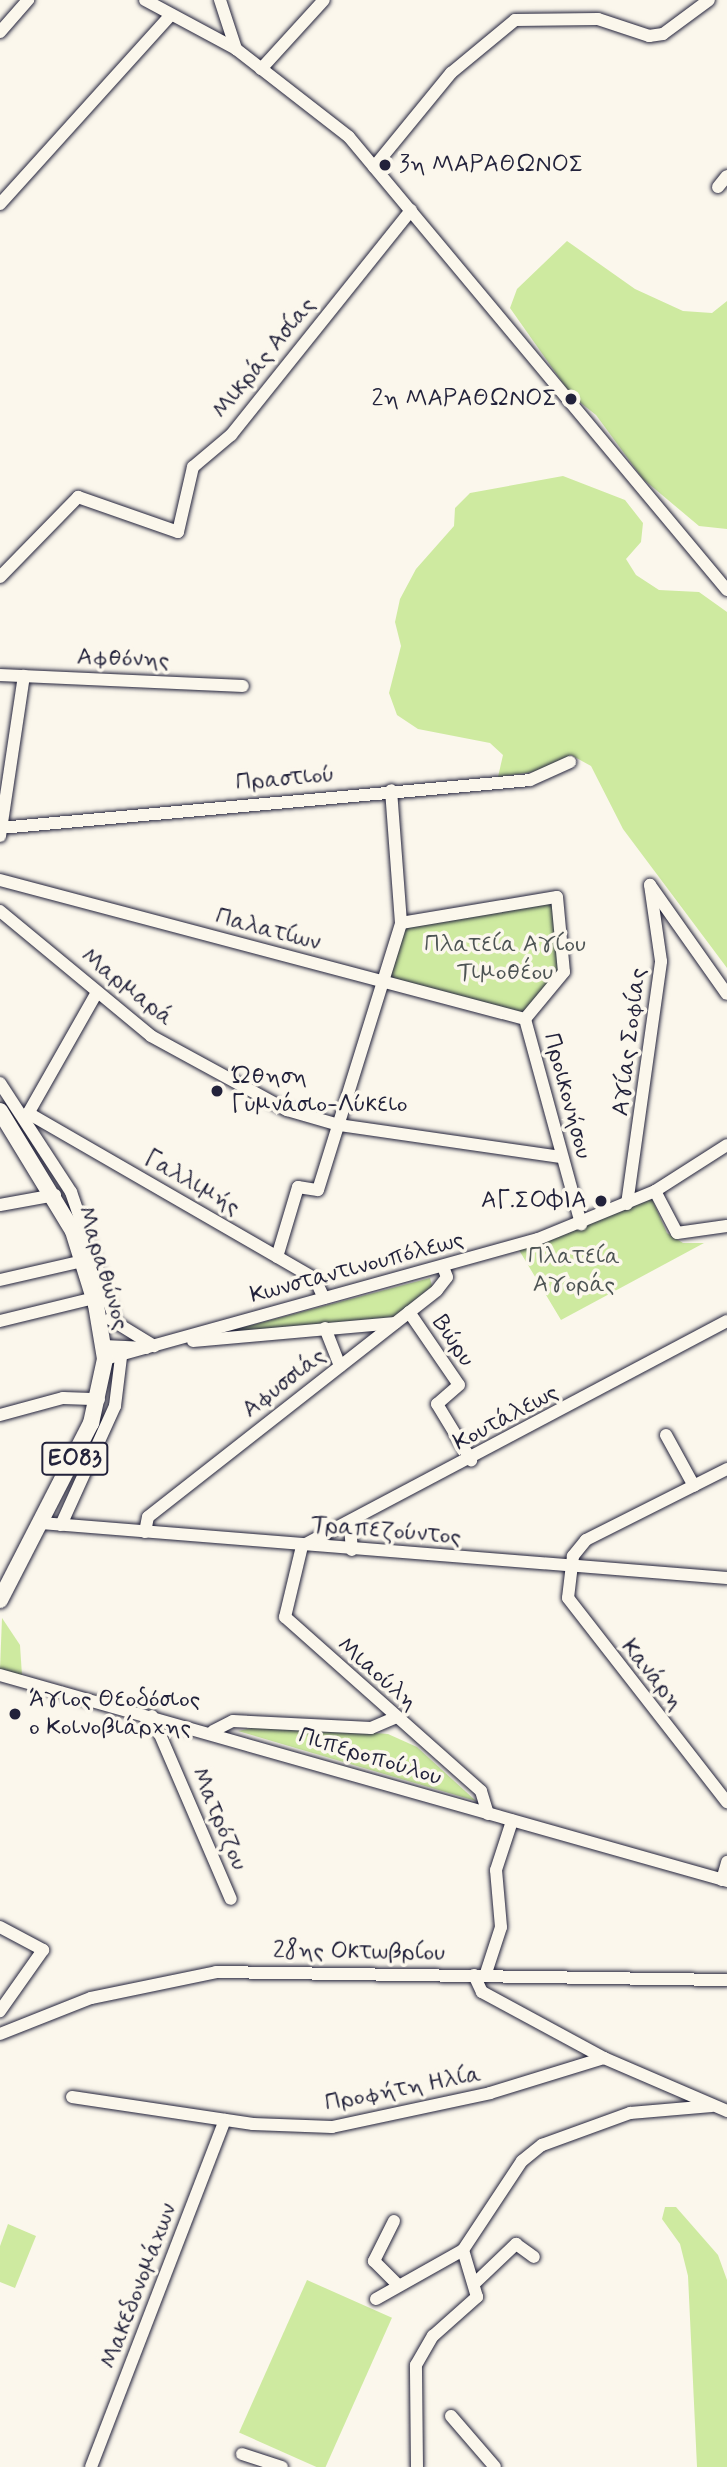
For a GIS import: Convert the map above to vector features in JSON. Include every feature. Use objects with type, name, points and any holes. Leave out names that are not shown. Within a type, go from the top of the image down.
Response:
[{"type":"main road","name":"Μαραθώνος","points":[[0,1111],[55,1195],[83,1261],[110,1354],[99,1399],[41,1523],[0,1600]]},
{"type":"street","points":[[0,32],[28,0]]},
{"type":"street","points":[[145,0],[236,49],[330,120],[411,210],[727,590]]},
{"type":"street","points":[[219,0],[236,49]]},
{"type":"street","points":[[261,69],[324,0]]},
{"type":"street","points":[[374,167],[451,73],[515,20],[598,19],[649,36],[663,34],[709,0]]},
{"type":"street","points":[[0,204],[171,15]]},
{"type":"street","name":"Μικράς Ασίας","points":[[0,577],[78,497],[178,532],[193,467],[230,435],[411,210]]},
{"type":"street","name":"Αφθόνης","points":[[0,674],[243,686]]},
{"type":"street","points":[[0,831],[24,676]]},
{"type":"street","name":"Πραστιού","points":[[0,831],[391,790],[536,779],[570,762]]},
{"type":"street","points":[[278,1257],[298,1186],[318,1190],[401,923],[391,790]]},
{"type":"street","name":"Παλατίων","points":[[0,880],[524,1019]]},
{"type":"street","name":"Αγίας Σοφίας","points":[[626,1204],[661,961],[650,885],[727,994]]},
{"type":"street","points":[[401,923],[557,897],[564,972],[524,1019]]},
{"type":"street","name":"Μαρμαρά","points":[[0,911],[151,1036],[287,1110],[340,1125],[562,1157]]},
{"type":"street","points":[[27,1116],[97,992]]},
{"type":"street","name":"Προικονήσου","points":[[524,1019],[581,1224]]},
{"type":"street","points":[[0,1083],[27,1116],[71,1192],[116,1324]]},
{"type":"street","name":"Γαλλιμής","points":[[27,1116],[315,1279],[324,1298]]},
{"type":"street","name":"Κωνσταντινουπόλεως","points":[[110,1354],[155,1345],[443,1267],[581,1224],[655,1191],[727,1145]]},
{"type":"street","points":[[655,1191],[677,1233],[727,1226]]},
{"type":"street","points":[[0,1205],[55,1195]]},
{"type":"street","points":[[0,1280],[83,1261]]},
{"type":"street","name":"Αφυσσιάς","points":[[145,1532],[148,1517],[409,1312],[447,1277],[443,1267]]},
{"type":"street","points":[[0,1321],[95,1301],[116,1324],[155,1345],[395,1323]]},
{"type":"street","name":"Βώρυ","points":[[409,1312],[459,1385],[437,1404],[471,1460]]},
{"type":"street","name":"Κουτάλεως","points":[[302,1546],[350,1524],[471,1460],[727,1321]]},
{"type":"street","points":[[325,1328],[340,1366]]},
{"type":"street","name":"Κωνσταντινουπόλεως","points":[[110,1354],[155,1345]]},
{"type":"street","points":[[61,1525],[110,1418],[110,1354]]},
{"type":"street","points":[[0,1415],[63,1398],[99,1399]]},
{"type":"street","points":[[666,1435],[694,1486]]},
{"type":"street","points":[[570,1567],[586,1540],[727,1469]]},
{"type":"street","name":"Τραπεζούντος","points":[[41,1523],[727,1578]]},
{"type":"street","points":[[350,1524],[352,1550]]},
{"type":"street","name":"Μιαούλη","points":[[302,1546],[285,1617],[395,1718],[481,1791],[488,1814]]},
{"type":"street","name":"Κανάρη","points":[[570,1567],[570,1606],[727,1802]]},
{"type":"street","name":"Πιπεροπούλου","points":[[0,1675],[213,1731],[512,1821],[724,1880]]},
{"type":"street","name":"Ματρόζου","points":[[152,1716],[231,1899]]},
{"type":"street","points":[[213,1731],[233,1721],[371,1728],[395,1718]]},
{"type":"street","points":[[512,1821],[496,1870],[501,1927],[480,1974],[482,1992],[604,2058],[727,2111]]},
{"type":"street","points":[[724,1880],[727,1862]]},
{"type":"street","points":[[0,1927],[33,1939],[43,1950],[38,1963],[0,2011]]},
{"type":"street","name":"28ης Οκτωβρίου","points":[[0,2034],[152,1980],[286,1971],[727,1980]]},
{"type":"street","name":"Προφήτη Ηλία","points":[[72,2097],[225,2120],[312,2127],[360,2123],[604,2058]]},
{"type":"street","points":[[376,2299],[463,2250],[522,2161],[542,2145],[630,2113],[712,2106]]},
{"type":"street","name":"Μακεδονομάχων","points":[[92,2467],[225,2120]]},
{"type":"street","points":[[394,2221],[374,2261],[398,2285]]},
{"type":"street","points":[[475,2283],[516,2244],[534,2257]]},
{"type":"street","points":[[417,2467],[415,2365],[433,2336],[477,2297],[463,2250]]},
{"type":"street","points":[[451,2416],[495,2467]]},
{"type":"street","points":[[242,2454],[282,2467]]},
{"type":"green space","points":[[567,241],[635,289],[683,311],[712,313],[727,301],[727,529],[699,526],[643,479],[596,415],[572,396],[510,308],[517,289]]},
{"type":"green space","points":[[563,476],[625,500],[643,523],[641,542],[626,559],[636,575],[659,590],[699,592],[727,612],[727,968],[623,829],[591,766],[571,755],[548,770],[498,777],[503,755],[490,743],[418,729],[397,715],[389,693],[401,646],[395,622],[400,599],[416,569],[454,526],[455,508],[470,493]]},
{"type":"green space","name":"Πλατεία Αγίου Τιμοθέου","points":[[553,902],[559,971],[523,1014],[389,980],[404,926]]},
{"type":"green space","name":"Πλατεία Αγοράς","points":[[652,1199],[667,1233],[683,1243],[704,1243],[561,1320],[519,1250]]},
{"type":"green space","points":[[430,1278],[432,1286],[394,1317],[222,1333]]},
{"type":"green space","points":[[2,1618],[20,1645],[22,1676],[0,1669]]},
{"type":"green space","points":[[272,1724],[388,1734],[417,1747],[476,1801],[238,1731]]},
{"type":"green space","points":[[665,2207],[676,2207],[718,2255],[727,2280],[727,2467],[697,2467],[688,2276],[680,2244],[662,2219]]},
{"type":"green space","points":[[8,2224],[36,2236],[15,2288],[0,2282],[0,2246]]},
{"type":"green space","points":[[307,2280],[392,2318],[326,2467],[316,2467],[239,2433]]},
{"type":"place","name":"3η ΜΑΡΑΘΩΝΟΣ","points":[[385,165]]},
{"type":"place","name":"2η ΜΑΡΑΘΩΝΟΣ","points":[[571,399]]},
{"type":"place","name":"Ώθηση Γυμνάσιο-Λύκειο","points":[[217,1091]]},
{"type":"place","name":"ΑΓ.ΣΟΦΙΑ","points":[[601,1201]]},
{"type":"place","name":"Άγιος Θεοδόσιος ο Κοινοβιάρχης","points":[[15,1714]]}]
